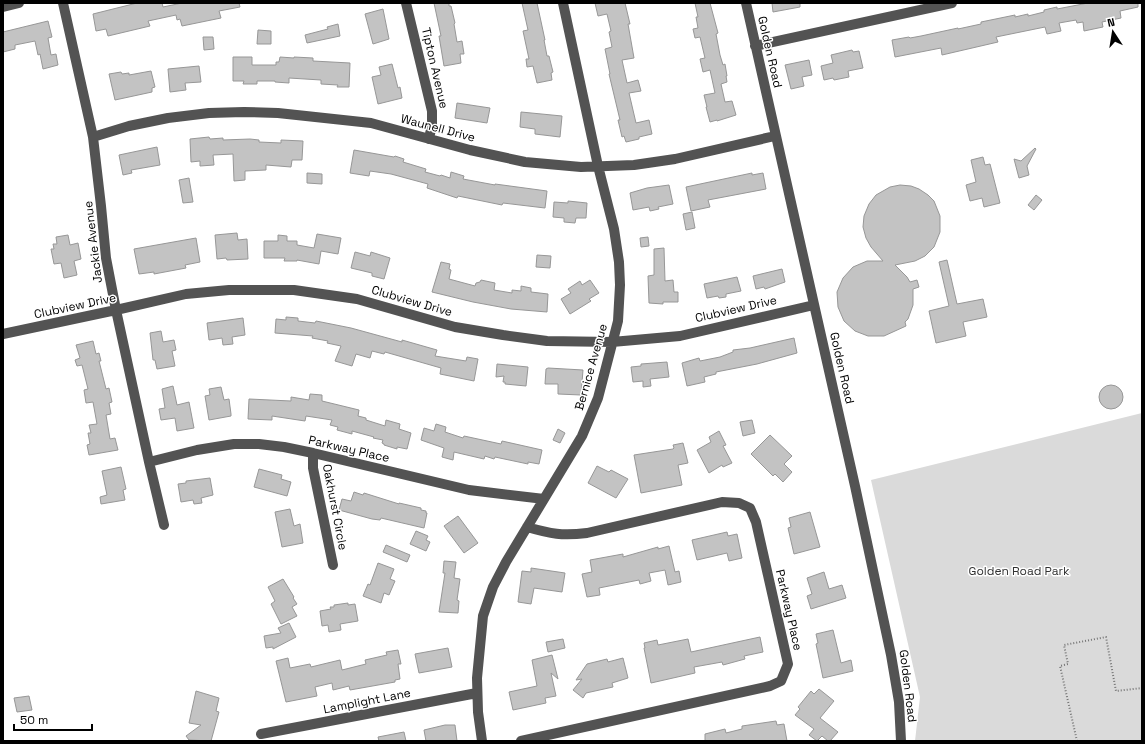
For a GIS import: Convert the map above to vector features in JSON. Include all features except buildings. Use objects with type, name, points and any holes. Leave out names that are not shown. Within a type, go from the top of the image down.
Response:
[{"type":"street","points":[[3,7],[19,3]]},
{"type":"street","name":"Jackie Avenue","points":[[63,3],[93,137],[106,258],[116,310],[164,525]]},
{"type":"street","name":"Tipton Avenue","points":[[406,3],[432,111],[432,124],[429,139]]},
{"type":"street","name":"Bernice Avenue","points":[[482,741],[478,712],[477,678],[483,616],[493,587],[582,436],[598,398],[618,321],[620,285],[619,262],[614,229],[598,166],[563,3]]},
{"type":"street","name":"Golden Road","points":[[746,3],[856,486],[891,655],[899,702],[901,741]]},
{"type":"street","points":[[755,46],[952,3]]},
{"type":"street","name":"Waunell Drive","points":[[93,137],[129,126],[168,118],[209,113],[278,113],[371,123],[470,150],[524,162],[556,165],[598,166],[634,165],[675,159],[776,136]]},
{"type":"street","name":"Clubview Drive","points":[[3,334],[186,294],[229,290],[294,290],[357,299],[455,326],[503,335],[547,340],[612,342],[680,336],[814,305]]},
{"type":"street","name":"Parkway Place","points":[[149,462],[197,450],[234,444],[259,444],[284,447],[312,453],[469,490],[544,499]]},
{"type":"street","name":"Oakhurst Circle","points":[[312,453],[313,468],[334,565]]},
{"type":"street","name":"Parkway Place","points":[[521,741],[770,686],[781,681],[788,664],[756,522],[750,508],[739,503],[722,502],[568,535],[549,533],[527,527]]},
{"type":"street","name":"Lamplight Lane","points":[[261,734],[477,693]]},
{"type":"path","points":[[1077,741],[1060,666],[1068,664],[1064,645],[1106,637],[1116,691],[1142,688]]},
{"type":"green space","name":"Golden Road Park","points":[[1142,413],[1142,741],[915,741],[920,697],[871,480]]}]
